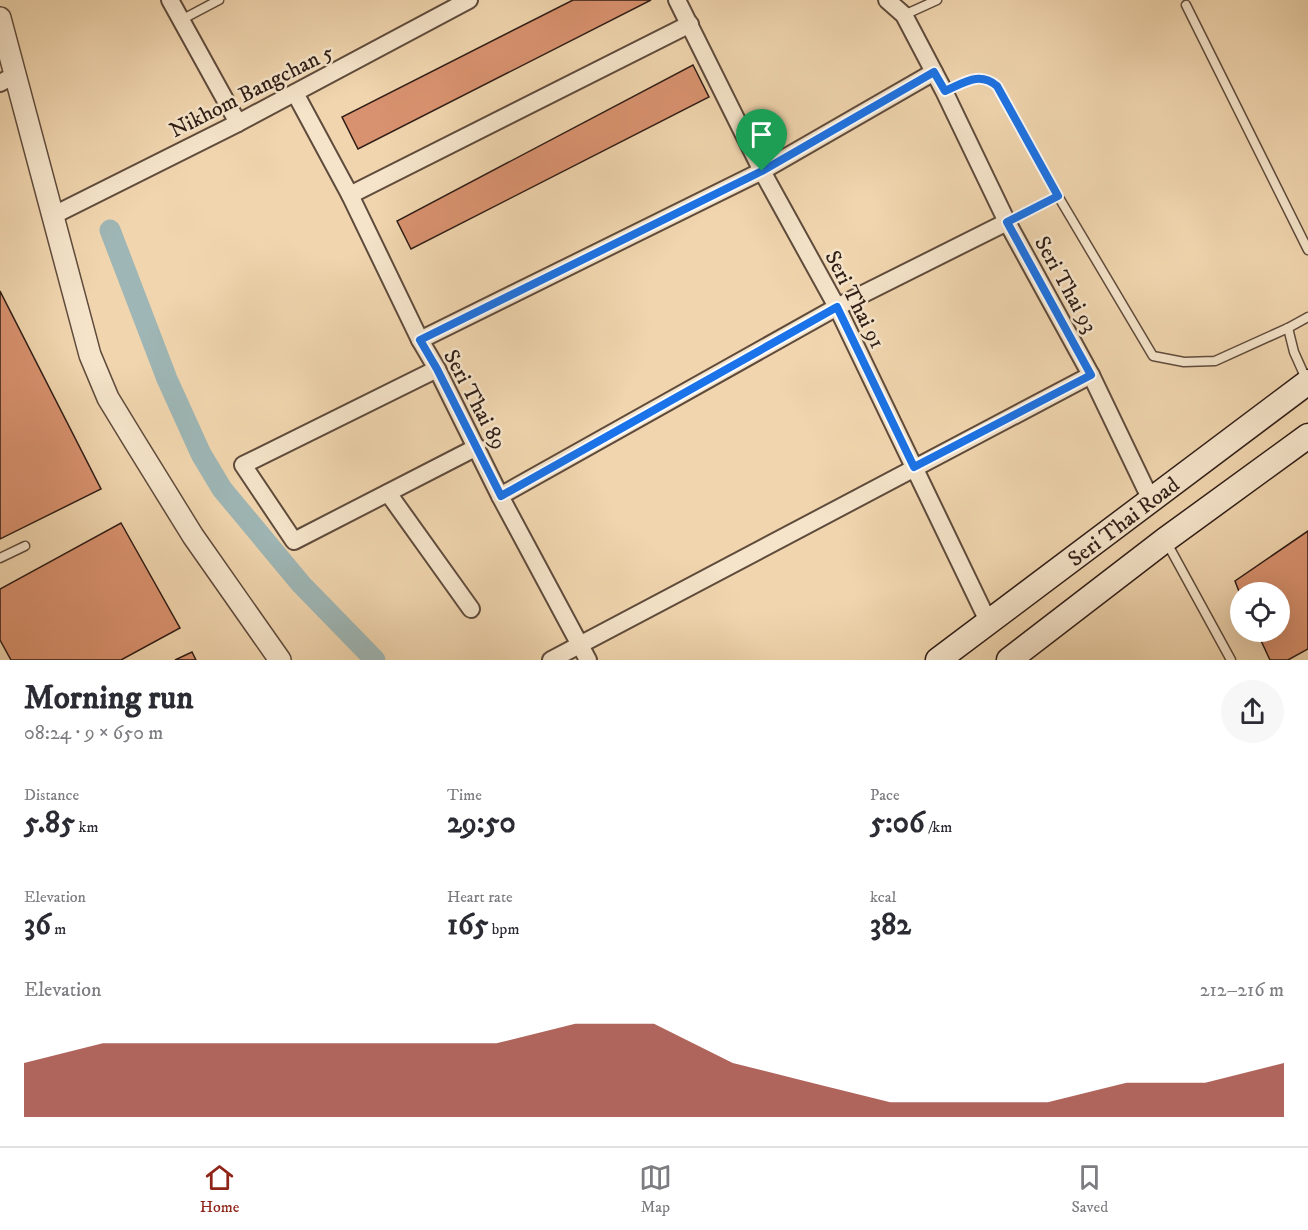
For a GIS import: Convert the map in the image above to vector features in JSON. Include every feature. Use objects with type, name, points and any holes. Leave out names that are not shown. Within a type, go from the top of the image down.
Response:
[{"type":"main road","name":"Seri Thai Road","points":[[938,660],[1308,382]]},
{"type":"main road","name":"Seri Thai Road","points":[[1009,660],[1165,540],[1308,436]]},
{"type":"street","points":[[170,0],[238,123]]},
{"type":"street","name":"Nikhom Bangchan 5","points":[[52,216],[238,123],[469,0]]},
{"type":"street","name":"Seri Thai 91","points":[[677,0],[762,171],[837,307],[988,621]]},
{"type":"street","name":"Seri Thai 93","points":[[887,0],[904,15],[945,91],[1007,222],[1091,375],[1151,500]]},
{"type":"street","points":[[0,18],[8,79],[52,216],[90,355],[108,398],[193,536],[280,660]]},
{"type":"street","points":[[350,195],[690,24]]},
{"type":"street","points":[[420,340],[762,171],[934,72]]},
{"type":"street","name":"Seri Thai 89","points":[[295,93],[350,195],[420,340],[588,660]]},
{"type":"street","points":[[501,496],[837,307],[1007,222]]},
{"type":"street","points":[[437,369],[243,465],[294,541],[477,447]]},
{"type":"street","points":[[550,660],[1091,375]]},
{"type":"street","points":[[388,493],[471,609]]},
{"type":"lane","points":[[904,15],[937,0]]},
{"type":"lane","points":[[181,20],[215,1]]},
{"type":"lane","points":[[1186,5],[1308,250]]},
{"type":"lane","points":[[945,91],[978,78],[988,79],[997,86],[1058,196],[1153,356],[1184,363],[1215,361],[1308,317]]},
{"type":"lane","points":[[1007,222],[1058,196]]},
{"type":"lane","points":[[1288,328],[1294,352],[1308,382]]},
{"type":"lane","points":[[1165,540],[1231,660]]},
{"type":"lane","points":[[0,558],[25,546]]},
{"type":"building","points":[[573,0],[651,0],[358,149],[342,117]]},
{"type":"building","points":[[693,65],[709,97],[411,249],[397,221]]},
{"type":"building","points":[[0,291],[101,489],[0,539]]},
{"type":"building","points":[[121,523],[180,628],[121,660],[11,660],[0,640],[0,589]]},
{"type":"building","points":[[1308,531],[1308,649],[1288,660],[1270,660],[1262,642],[1290,642],[1290,582],[1235,581]]},
{"type":"building","points":[[192,652],[196,660],[175,660]]},
{"type":"waterway","points":[[110,230],[167,379],[201,454],[222,489],[301,584],[375,660]]},
{"type":"route","points":[[934,72],[945,91],[978,78],[988,79],[997,86],[1058,196],[1007,222],[1091,375],[914,467],[837,307],[501,496],[420,340],[762,171],[934,72]]}]
